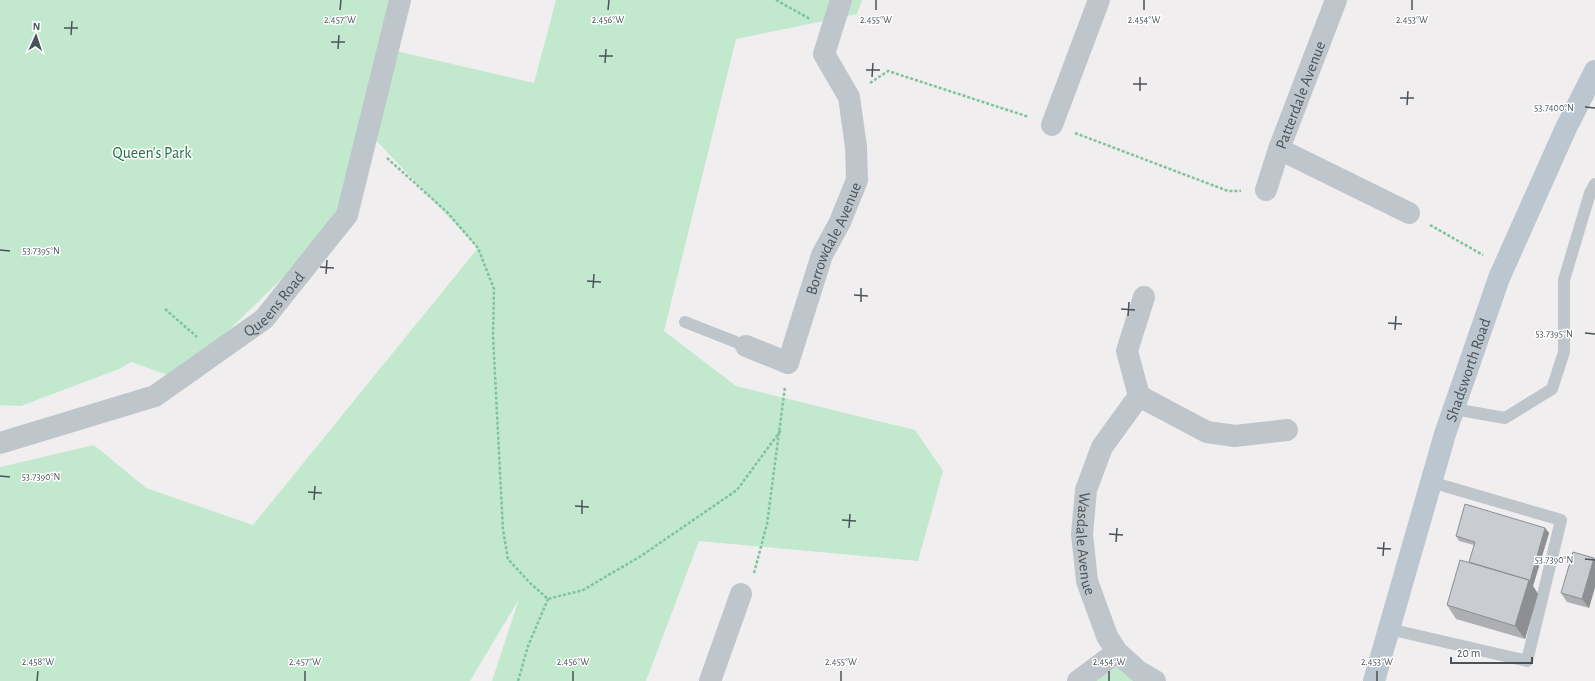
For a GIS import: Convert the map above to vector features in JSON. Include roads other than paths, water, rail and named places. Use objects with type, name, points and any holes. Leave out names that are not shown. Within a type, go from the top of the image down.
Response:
[{"type":"main road","name":"Shadsworth Road","points":[[1374,681],[1431,482],[1454,409],[1499,278],[1566,128],[1595,71]]},
{"type":"street","name":"Queens Road","points":[[0,442],[155,396],[264,319],[347,215],[400,0]]},
{"type":"street","name":"Borrowdale Avenue","points":[[746,346],[788,363],[822,254],[840,222],[857,180],[856,146],[849,97],[824,54],[841,0]]},
{"type":"street","points":[[1052,125],[1099,0]]},
{"type":"street","name":"Patterdale Avenue","points":[[1266,190],[1279,149],[1336,0]]},
{"type":"street","points":[[1279,149],[1409,213]]},
{"type":"street","points":[[1144,297],[1127,351],[1139,396],[1207,432],[1235,436],[1287,430]]},
{"type":"street","name":"Wasdale Avenue","points":[[1139,396],[1102,447],[1086,490],[1082,534],[1087,581],[1107,636],[1117,652],[1138,671],[1155,681]]},
{"type":"street","points":[[710,681],[741,594]]},
{"type":"street","points":[[1078,681],[1117,652]]},
{"type":"lane","points":[[1454,409],[1505,418],[1552,389],[1564,352],[1564,280],[1590,193],[1595,184]]},
{"type":"lane","points":[[685,322],[746,346]]},
{"type":"lane","points":[[1389,629],[1527,661],[1561,520],[1431,482]]},
{"type":"park label","name":"Queen's Park","points":[[152,152]]}]
